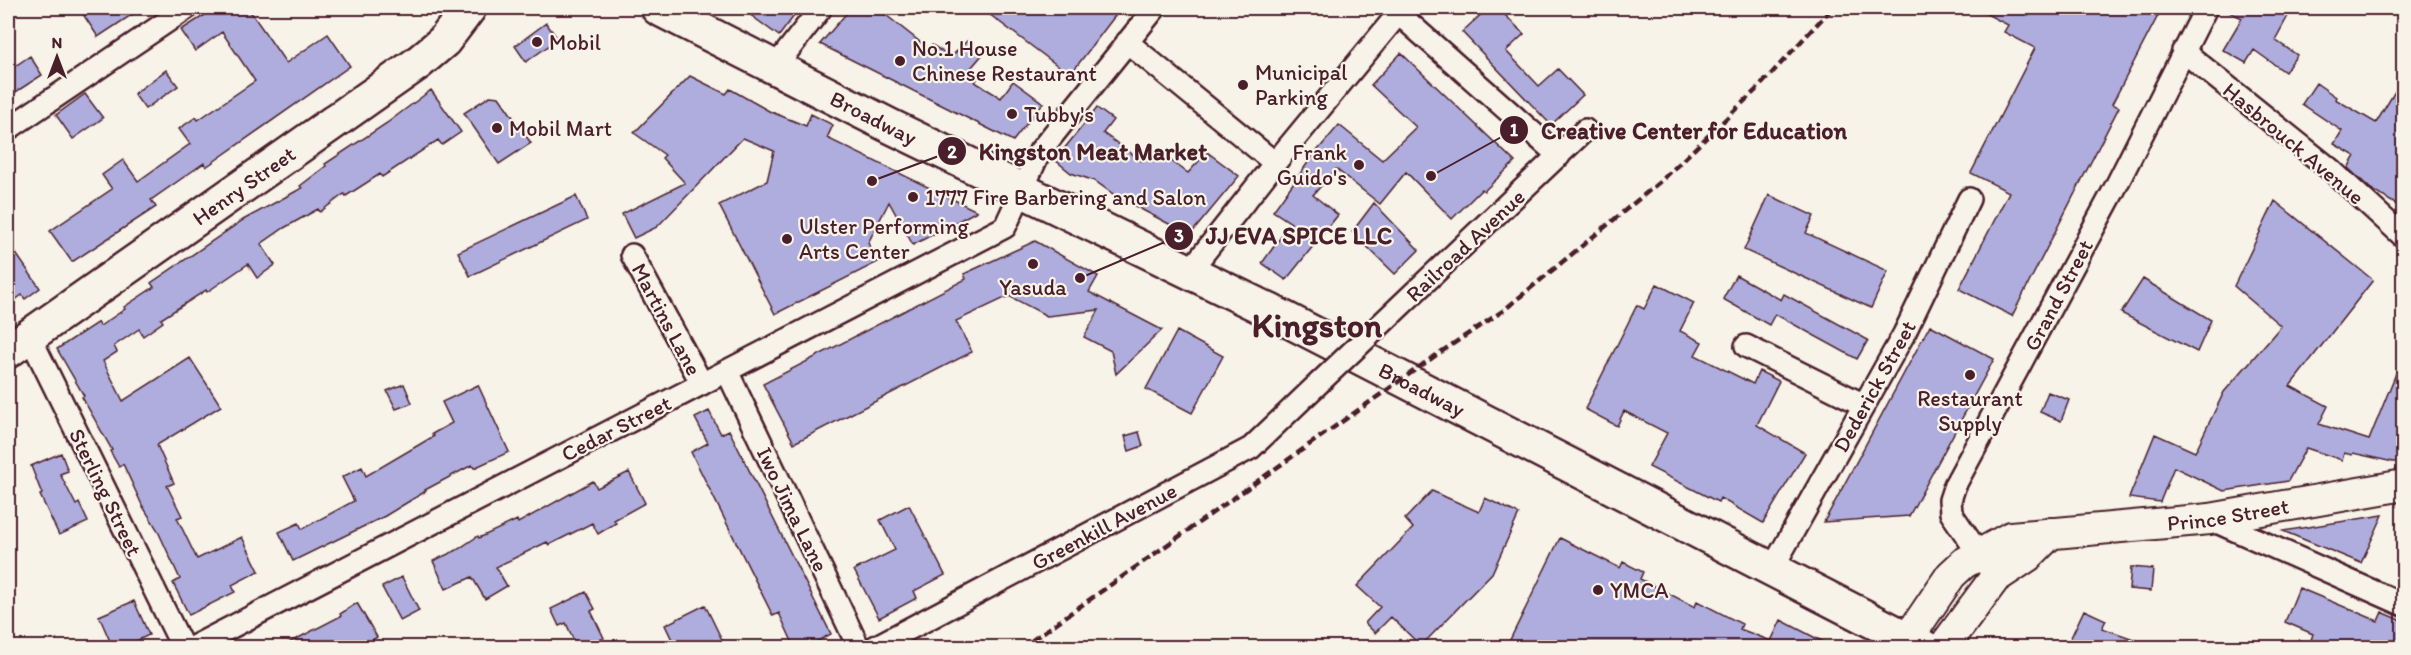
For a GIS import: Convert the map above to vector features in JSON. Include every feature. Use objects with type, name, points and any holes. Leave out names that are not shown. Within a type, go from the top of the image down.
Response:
[{"type":"main road","name":"Henry Street","points":[[19,344],[418,63],[444,41],[469,8]]},
{"type":"main road","name":"Broadway","points":[[658,8],[1021,190],[1279,315],[1772,569],[1911,645]]},
{"type":"street","points":[[8,129],[187,8]]},
{"type":"street","points":[[775,67],[821,8]]},
{"type":"street","name":"Cedar Street","points":[[191,648],[1005,227],[1040,151],[1155,8]]},
{"type":"street","name":"Grand Street","points":[[1987,566],[1952,513],[1950,500],[1955,484],[2113,192],[2206,8]]},
{"type":"street","points":[[1189,272],[1398,9],[1559,156]]},
{"type":"street","points":[[1127,42],[1275,162]]},
{"type":"street","name":"Hasbrouck Avenue","points":[[2183,51],[2330,169],[2403,237]]},
{"type":"street","name":"Railroad Avenue","points":[[1319,383],[1585,130]]},
{"type":"street","name":"Dederick Street","points":[[1772,569],[1905,334],[1969,199]]},
{"type":"street","name":"Martins Lane","points":[[632,255],[702,384]]},
{"type":"street","name":"Sterling Street","points":[[19,344],[183,648]]},
{"type":"street","points":[[1746,346],[1864,405]]},
{"type":"street","name":"Iwo Jima Lane","points":[[727,371],[859,648]]},
{"type":"street","name":"Greenkill Avenue","points":[[873,648],[1251,448],[1319,383]]},
{"type":"street","name":"Prince Street","points":[[1944,648],[1987,566],[2011,537],[2210,519],[2403,485]]},
{"type":"street","points":[[2210,519],[2403,605]]},
{"type":"street","name":"Prince Street","points":[[1911,645],[1951,575],[1965,563],[1987,566]]},
{"type":"building","points":[[79,8],[142,8],[98,37]]},
{"type":"building","points":[[216,8],[248,8],[286,63],[328,34],[350,66],[206,167],[204,163],[151,200],[156,207],[72,262],[50,231],[112,189],[102,175],[123,160],[138,181],[190,144],[179,129],[196,117],[198,120],[255,81],[222,32],[195,51],[181,30]]},
{"type":"building","points":[[741,8],[800,8],[779,36]]},
{"type":"building","points":[[851,8],[877,8],[929,49],[932,45],[951,57],[967,41],[983,54],[971,68],[980,75],[975,82],[1001,98],[1013,81],[1043,103],[1013,141],[820,44]]},
{"type":"building","points":[[981,8],[1121,8],[1070,75]]},
{"type":"building","points":[[1488,8],[1498,8],[1524,34],[1506,51],[1539,86],[1558,69],[1583,95],[1551,125],[1462,32]]},
{"type":"building","points":[[1975,8],[2162,8],[2112,104],[2119,107],[2012,316],[1959,289],[2009,192],[1971,173],[2035,48],[2004,32],[2008,25]]},
{"type":"building","points":[[2221,8],[2276,8],[2289,14],[2275,40],[2297,55],[2285,72],[2254,50],[2246,63],[2223,50],[2242,18]]},
{"type":"building","name":"Mobil","points":[[546,23],[558,39],[526,62],[515,46]]},
{"type":"building","points":[[1401,53],[1515,162],[1484,191],[1482,189],[1452,219],[1406,172],[1380,204],[1336,169],[1313,195],[1338,215],[1286,280],[1262,263],[1291,223],[1273,211],[1312,157],[1339,125],[1382,160],[1416,127],[1371,85]]},
{"type":"building","points":[[30,56],[42,75],[8,97],[8,71]]},
{"type":"building","points":[[166,70],[178,86],[145,109],[134,94]]},
{"type":"building","points":[[690,76],[726,94],[730,89],[769,111],[806,126],[811,114],[833,125],[827,138],[977,211],[913,245],[889,202],[868,243],[878,262],[775,314],[719,205],[767,181],[774,151],[743,138],[657,227],[634,238],[622,214],[685,183],[662,158],[665,155],[634,133]]},
{"type":"building","points":[[2403,78],[2403,209],[2371,189],[2348,168],[2355,156],[2334,144],[2342,131],[2302,104],[2316,83],[2336,97],[2335,99],[2376,123]]},
{"type":"building","points":[[431,90],[461,132],[442,145],[438,140],[382,177],[380,174],[346,196],[344,194],[320,212],[318,209],[284,228],[261,244],[275,265],[257,278],[248,264],[161,319],[163,322],[143,336],[139,329],[114,346],[117,352],[103,361],[123,401],[190,358],[221,406],[157,445],[174,483],[167,486],[182,516],[177,518],[197,559],[242,537],[259,571],[232,585],[235,592],[189,615],[173,583],[180,579],[157,529],[142,505],[123,464],[119,467],[110,451],[112,450],[82,397],[84,396],[57,349],[98,322],[100,326],[125,309],[124,307],[154,287],[151,283],[243,220],[302,188],[300,186],[326,166],[325,164],[387,123]]},
{"type":"building","points":[[85,94],[103,118],[73,139],[56,115]]},
{"type":"building","name":"Mobil Mart","points":[[490,96],[499,97],[531,143],[499,164],[464,113]]},
{"type":"building","points":[[1097,108],[1113,120],[1103,133],[1142,161],[1152,147],[1188,173],[1207,152],[1239,176],[1190,235],[1116,196],[1095,181],[1071,173],[1055,160]]},
{"type":"building","points":[[1769,195],[1814,216],[1806,233],[1888,271],[1871,308],[1744,250]]},
{"type":"building","points":[[576,196],[587,220],[470,276],[458,252]]},
{"type":"building","points":[[2275,201],[2373,280],[2290,386],[2328,406],[2319,424],[2369,440],[2403,356],[2403,461],[2393,462],[2353,453],[2352,455],[2344,453],[2342,460],[2306,448],[2288,481],[2224,491],[2174,467],[2160,502],[2129,498],[2155,434],[2195,452],[2224,392],[2281,326],[2234,286]]},
{"type":"building","points":[[1374,203],[1419,250],[1395,274],[1352,232]]},
{"type":"building","points":[[1035,241],[1098,276],[1089,292],[1162,330],[1116,374],[1111,351],[1084,337],[1099,310],[1047,316],[1009,296],[956,321],[972,352],[794,443],[763,384],[966,279],[964,274]]},
{"type":"building","points":[[8,242],[40,288],[25,299],[22,295],[8,305]]},
{"type":"building","points":[[1736,275],[1781,300],[1784,294],[1868,340],[1857,359],[1775,314],[1769,325],[1723,299]]},
{"type":"building","points":[[2143,279],[2211,320],[2197,352],[2121,313]]},
{"type":"building","points":[[1657,284],[1694,303],[1680,331],[1702,342],[1695,355],[1753,384],[1759,371],[1779,381],[1757,425],[1805,453],[1763,523],[1720,498],[1718,502],[1649,467],[1667,433],[1624,411],[1617,426],[1585,409],[1637,305],[1644,309]]},
{"type":"building","points":[[1930,325],[1994,359],[1909,516],[1824,522]]},
{"type":"building","points":[[1177,331],[1223,356],[1192,413],[1146,389]]},
{"type":"building","points":[[404,384],[412,403],[396,409],[387,391]]},
{"type":"building","points":[[478,385],[509,452],[474,468],[472,465],[425,490],[385,516],[293,561],[279,532],[299,523],[302,529],[354,501],[342,477],[362,467],[366,476],[434,436],[432,434],[452,423],[442,402]]},
{"type":"building","points":[[2048,392],[2069,400],[2061,421],[2040,412]]},
{"type":"building","points":[[709,411],[721,434],[729,430],[831,634],[805,648],[795,648],[779,613],[773,616],[691,452],[708,443],[695,418]]},
{"type":"building","points":[[1139,432],[1143,446],[1129,451],[1125,436]]},
{"type":"building","points":[[61,453],[68,471],[60,474],[88,522],[59,535],[40,495],[42,494],[31,466]]},
{"type":"building","points":[[629,472],[645,503],[614,520],[616,523],[598,534],[592,523],[549,545],[547,542],[496,567],[507,586],[485,599],[472,577],[446,589],[433,561],[457,550],[478,536],[479,538],[517,520],[518,523],[593,481],[597,488]]},
{"type":"building","points":[[1432,491],[1479,512],[1485,498],[1519,514],[1492,573],[1421,646],[1391,617],[1375,633],[1365,623],[1380,607],[1357,586],[1413,528],[1405,519]]},
{"type":"building","points":[[909,505],[945,575],[914,591],[917,598],[879,618],[854,570],[895,550],[880,520]]},
{"type":"building","points":[[2383,515],[2361,563],[2283,531]]},
{"type":"building","name":"YMCA","points":[[1560,538],[1620,568],[1623,562],[1643,572],[1640,579],[1695,607],[1697,601],[1742,624],[1740,629],[1771,641],[1781,620],[1835,648],[1506,648]]},
{"type":"building","points":[[2131,567],[2153,569],[2151,591],[2129,589]]},
{"type":"building","points":[[402,577],[419,611],[400,621],[382,587]]},
{"type":"building","points":[[2299,588],[2378,621],[2382,612],[2403,621],[2403,648],[2329,648],[2311,640],[2313,634],[2285,622]]},
{"type":"building","points":[[586,592],[595,609],[591,611],[604,638],[583,648],[577,648],[566,623],[559,626],[551,609]]},
{"type":"building","points":[[134,601],[149,635],[121,648],[113,648],[99,616]]},
{"type":"building","points":[[357,603],[377,637],[360,648],[279,648],[341,616],[340,614]]},
{"type":"building","points":[[705,605],[726,648],[676,648],[665,625]]},
{"type":"building","points":[[2084,610],[2106,620],[2102,628],[2151,645],[2151,648],[2066,648]]},
{"type":"railway","points":[[1021,648],[1435,356],[1504,310],[1662,180],[1759,87],[1832,8]]},
{"type":"place","name":"Mobil","points":[[537,42]]},
{"type":"place","name":"No.1 House Chinese Restaurant","points":[[900,61]]},
{"type":"place","name":"Municipal Parking","points":[[1243,85]]},
{"type":"place","name":"Tubby's","points":[[1012,114]]},
{"type":"place","name":"Mobil Mart","points":[[497,128]]},
{"type":"place","name":"Frank Guido's","points":[[1359,165]]},
{"type":"place","name":"Creative Center for Education","points":[[1431,176]]},
{"type":"place","name":"Kingston Meat Market","points":[[872,181]]},
{"type":"place","name":"1777 Fire Barbering and Salon","points":[[913,197]]},
{"type":"place","name":"Ulster Performing Arts Center","points":[[787,239]]},
{"type":"place","name":"Yasuda","points":[[1033,264]]},
{"type":"place","name":"JJ EVA SPICE LLC","points":[[1080,278]]},
{"type":"place","name":"Restaurant Supply","points":[[1970,375]]},
{"type":"place","name":"YMCA","points":[[1598,590]]},
{"type":"district","name":"Kingston","points":[[1317,325]]}]
